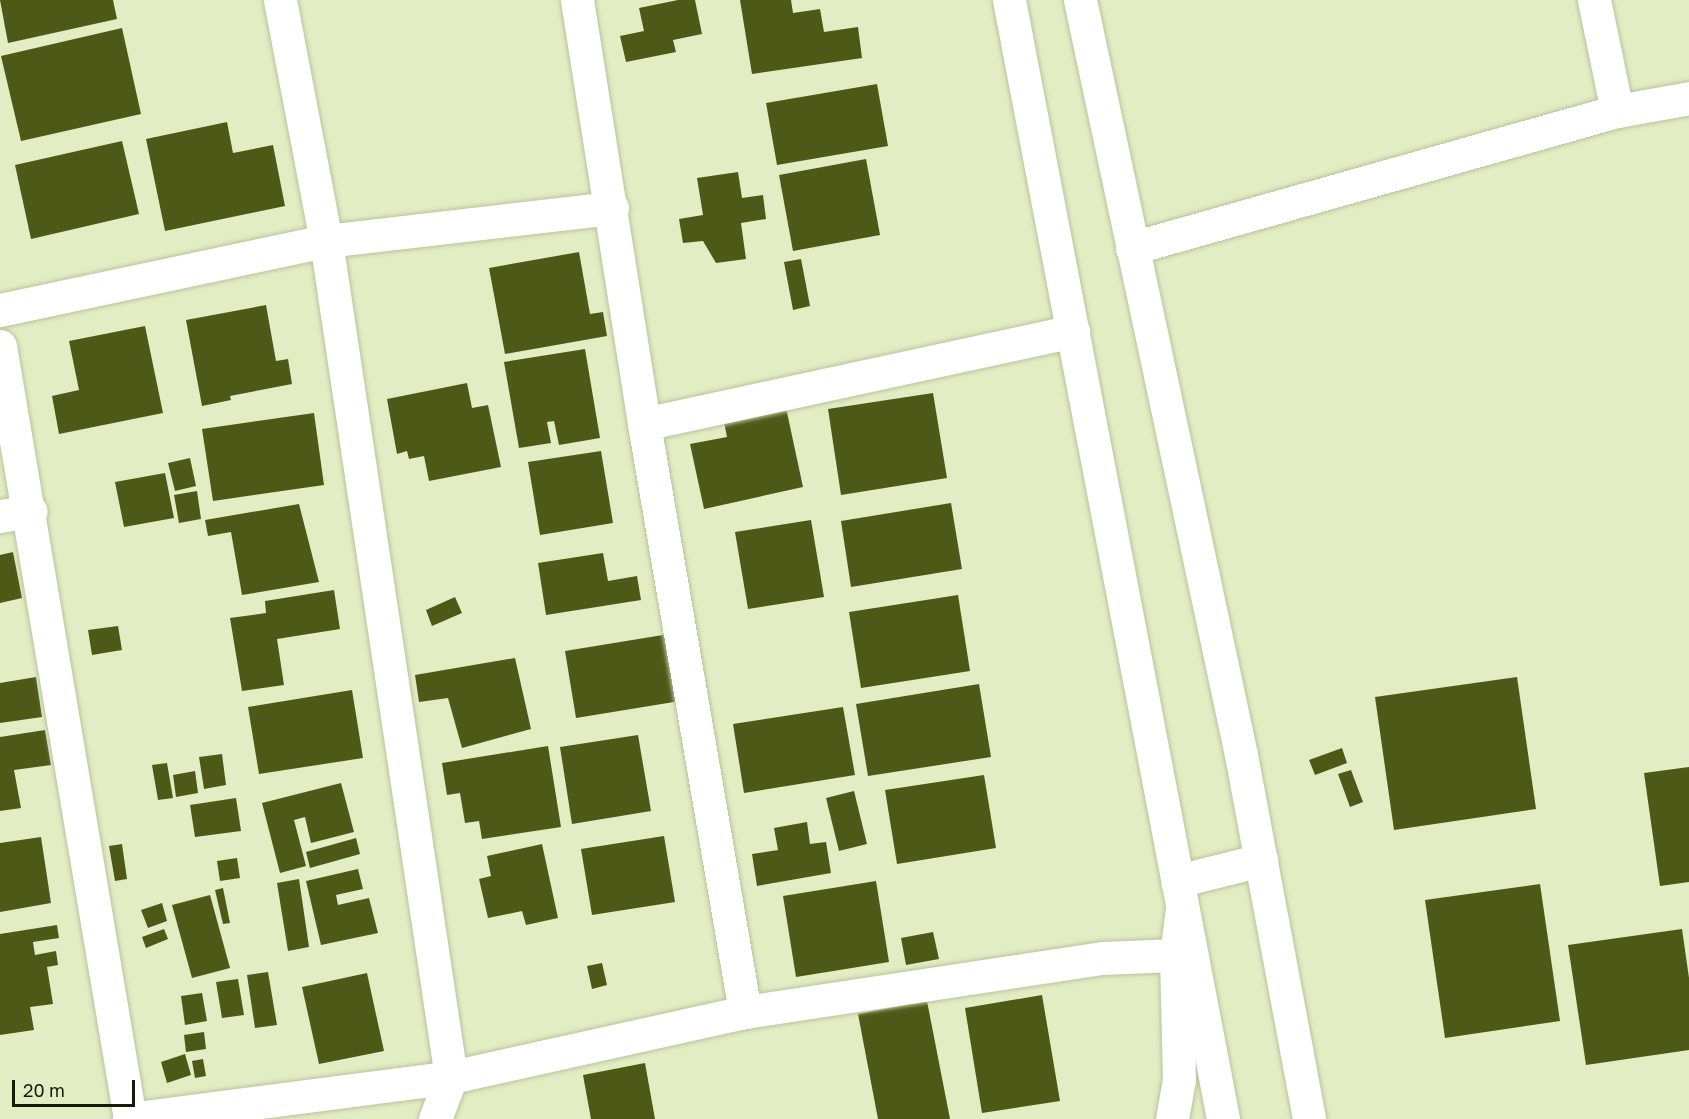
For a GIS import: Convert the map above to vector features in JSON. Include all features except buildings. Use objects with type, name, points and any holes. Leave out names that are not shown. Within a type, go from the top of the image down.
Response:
[{"type":"main road","points":[[280,0],[326,241],[451,1077],[435,1119]]},
{"type":"main road","points":[[577,0],[612,208],[644,424],[746,1012]]},
{"type":"main road","points":[[1009,0],[1223,1119]]},
{"type":"main road","points":[[1080,0],[1261,860],[1309,1119]]},
{"type":"main road","points":[[1594,0],[1617,111]]},
{"type":"main road","points":[[1132,248],[1617,111],[1689,98]]},
{"type":"main road","points":[[0,310],[326,241],[612,208]]},
{"type":"main road","points":[[644,424],[1073,331]]},
{"type":"main road","points":[[0,346],[15,514],[130,1119],[451,1077],[746,1012],[1102,958],[1176,955]]},
{"type":"main road","points":[[1179,895],[1261,860]]},
{"type":"main road","points":[[1172,1119],[1179,1080],[1176,955],[1179,895]]}]
